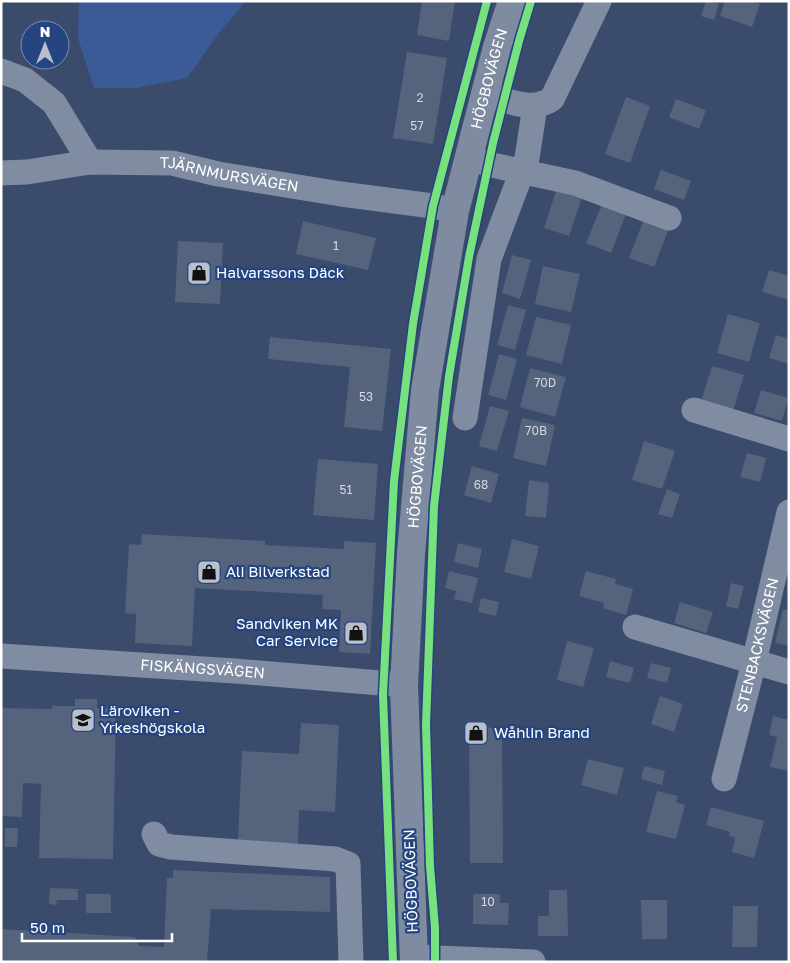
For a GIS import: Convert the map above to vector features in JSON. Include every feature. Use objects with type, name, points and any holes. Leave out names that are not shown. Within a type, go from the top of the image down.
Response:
[{"type":"main road","name":"HÖGBOVÄGEN","points":[[414,959],[404,685],[411,554],[425,390],[455,211],[497,47],[512,1]]},
{"type":"street","points":[[485,94],[525,106],[544,104],[552,99],[599,1]]},
{"type":"street","points":[[1,71],[25,80],[54,103],[90,162]]},
{"type":"street","points":[[465,418],[489,259],[527,158],[535,106]]},
{"type":"street","points":[[468,158],[575,184],[669,218]]},
{"type":"street","name":"TJÄRNMURSVÄGEN","points":[[1,173],[27,172],[90,162],[172,163],[218,174],[341,194],[433,206],[455,211]]},
{"type":"street","points":[[694,410],[789,439]]},
{"type":"street","name":"STENBACKSVÄGEN","points":[[724,779],[789,512]]},
{"type":"street","points":[[635,627],[789,672]]},
{"type":"street","name":"FISKÄNGSVÄGEN","points":[[1,656],[235,671],[404,685]]},
{"type":"street","points":[[154,834],[159,844],[171,847],[335,859],[348,864],[351,962]]},
{"type":"street","points":[[414,959],[533,962]]},
{"type":"shaded area","points":[[79,1],[246,1],[219,33],[187,78],[137,88],[94,88],[78,38]]},
{"type":"building","points":[[422,1],[455,1],[449,41],[417,35]]},
{"type":"building","points":[[706,1],[719,4],[714,20],[701,16]]},
{"type":"building","points":[[725,1],[753,1],[760,4],[752,27],[720,16]]},
{"type":"building","points":[[407,52],[447,58],[433,144],[393,138]]},
{"type":"building","points":[[626,97],[650,106],[630,163],[605,154]]},
{"type":"building","points":[[676,99],[706,110],[699,129],[669,117]]},
{"type":"building","points":[[661,170],[691,181],[684,200],[654,189]]},
{"type":"building","points":[[557,188],[582,197],[569,236],[544,228]]},
{"type":"building","points":[[602,204],[626,214],[611,253],[586,243]]},
{"type":"building","points":[[644,219],[669,228],[654,267],[629,258]]},
{"type":"building","points":[[303,221],[376,238],[368,270],[296,254]]},
{"type":"building","name":"Halvarssons Däck","points":[[178,241],[223,243],[220,304],[175,302]]},
{"type":"building","points":[[512,255],[531,260],[520,299],[502,293]]},
{"type":"building","points":[[543,266],[580,274],[571,312],[535,304]]},
{"type":"building","points":[[769,270],[789,276],[789,300],[762,292]]},
{"type":"building","points":[[508,305],[526,310],[515,350],[497,345]]},
{"type":"building","points":[[728,314],[760,323],[749,362],[717,353]]},
{"type":"building","points":[[536,317],[571,325],[562,364],[526,355]]},
{"type":"building","points":[[776,335],[789,339],[789,364],[769,358]]},
{"type":"building","points":[[270,337],[391,349],[382,431],[344,427],[350,367],[268,359]]},
{"type":"building","points":[[499,354],[517,359],[506,400],[488,395]]},
{"type":"building","points":[[712,366],[744,375],[732,414],[700,405]]},
{"type":"building","points":[[530,368],[566,377],[555,417],[520,407]]},
{"type":"building","points":[[761,390],[788,398],[782,421],[754,413]]},
{"type":"building","points":[[490,406],[509,411],[497,451],[479,446]]},
{"type":"building","points":[[522,418],[555,425],[546,466],[513,458]]},
{"type":"building","points":[[644,441],[675,451],[662,489],[632,480]]},
{"type":"building","points":[[747,453],[766,458],[760,482],[740,477]]},
{"type":"building","points":[[318,459],[378,464],[374,520],[313,515]]},
{"type":"building","points":[[472,466],[499,474],[491,503],[464,495]]},
{"type":"building","points":[[529,480],[549,483],[546,518],[525,516]]},
{"type":"building","points":[[667,489],[680,494],[672,518],[658,514]]},
{"type":"building","points":[[142,534],[265,541],[265,545],[344,549],[344,541],[376,543],[370,654],[339,652],[341,610],[322,609],[323,595],[195,588],[192,646],[135,643],[136,614],[125,613],[129,544],[141,545]]},
{"type":"building","points":[[512,539],[539,546],[531,579],[504,572]]},
{"type":"building","points":[[458,543],[482,549],[478,568],[454,562]]},
{"type":"building","points":[[449,571],[478,578],[472,603],[454,599],[456,591],[445,588]]},
{"type":"building","points":[[586,571],[616,579],[615,584],[633,589],[626,615],[603,608],[604,603],[579,596]]},
{"type":"building","points":[[731,583],[744,586],[738,609],[726,606]]},
{"type":"building","points":[[481,598],[499,602],[496,616],[478,612]]},
{"type":"building","points":[[680,602],[713,612],[706,633],[674,623]]},
{"type":"building","points":[[783,609],[789,610],[789,646],[775,643]]},
{"type":"building","points":[[567,641],[594,648],[583,687],[557,680]]},
{"type":"building","points":[[610,661],[634,668],[630,683],[606,677]]},
{"type":"building","points":[[651,663],[671,668],[667,683],[647,678]]},
{"type":"building","points":[[660,696],[683,704],[674,732],[651,724]]},
{"type":"building","points":[[75,699],[97,699],[97,708],[116,709],[113,859],[39,858],[41,784],[23,783],[22,817],[1,816],[1,708],[52,709],[52,706],[75,706]]},
{"type":"building","points":[[773,716],[789,720],[789,771],[770,767],[777,737],[769,735]]},
{"type":"building","points":[[301,723],[339,725],[335,812],[299,810],[298,844],[238,841],[242,751],[299,754]]},
{"type":"building","points":[[502,727],[503,863],[470,863],[469,728]]},
{"type":"building","points":[[588,759],[624,768],[617,795],[581,785]]},
{"type":"building","points":[[644,766],[665,771],[662,785],[641,779]]},
{"type":"building","points":[[657,791],[678,796],[676,802],[685,805],[676,839],[646,832]]},
{"type":"building","points":[[711,807],[764,821],[754,858],[732,852],[735,838],[729,836],[730,832],[706,825]]},
{"type":"building","points":[[5,828],[18,828],[17,847],[5,847]]},
{"type":"building","points":[[173,870],[330,877],[330,912],[211,909],[207,962],[1,962],[1,929],[135,937],[139,946],[164,947],[167,878],[173,878]]},
{"type":"building","points":[[50,888],[78,889],[78,900],[57,900],[56,905],[49,904]]},
{"type":"building","points":[[549,890],[567,890],[568,936],[538,936],[538,916],[549,916]]},
{"type":"building","points":[[86,894],[111,894],[111,913],[86,913]]},
{"type":"building","points":[[473,894],[500,894],[500,903],[509,903],[508,925],[473,924]]},
{"type":"building","points":[[641,900],[667,900],[667,939],[642,939]]},
{"type":"building","points":[[733,906],[758,906],[757,947],[732,947]]},
{"type":"cycle path","points":[[393,962],[383,695],[394,481],[413,324],[433,206],[487,1]]},
{"type":"cycle path","points":[[435,962],[426,725],[434,506],[449,376],[469,257],[493,143],[531,1]]},
{"type":"place","name":"Halvarssons Däck","points":[[199,273]]},
{"type":"place","name":"Ali Bilverkstad","points":[[209,572]]},
{"type":"place","name":"Sandviken MK Car Service","points":[[356,633]]},
{"type":"place","name":"Läroviken - Yrkeshögskola","points":[[83,720]]},
{"type":"place","name":"Wåhlin Brand","points":[[476,733]]}]
